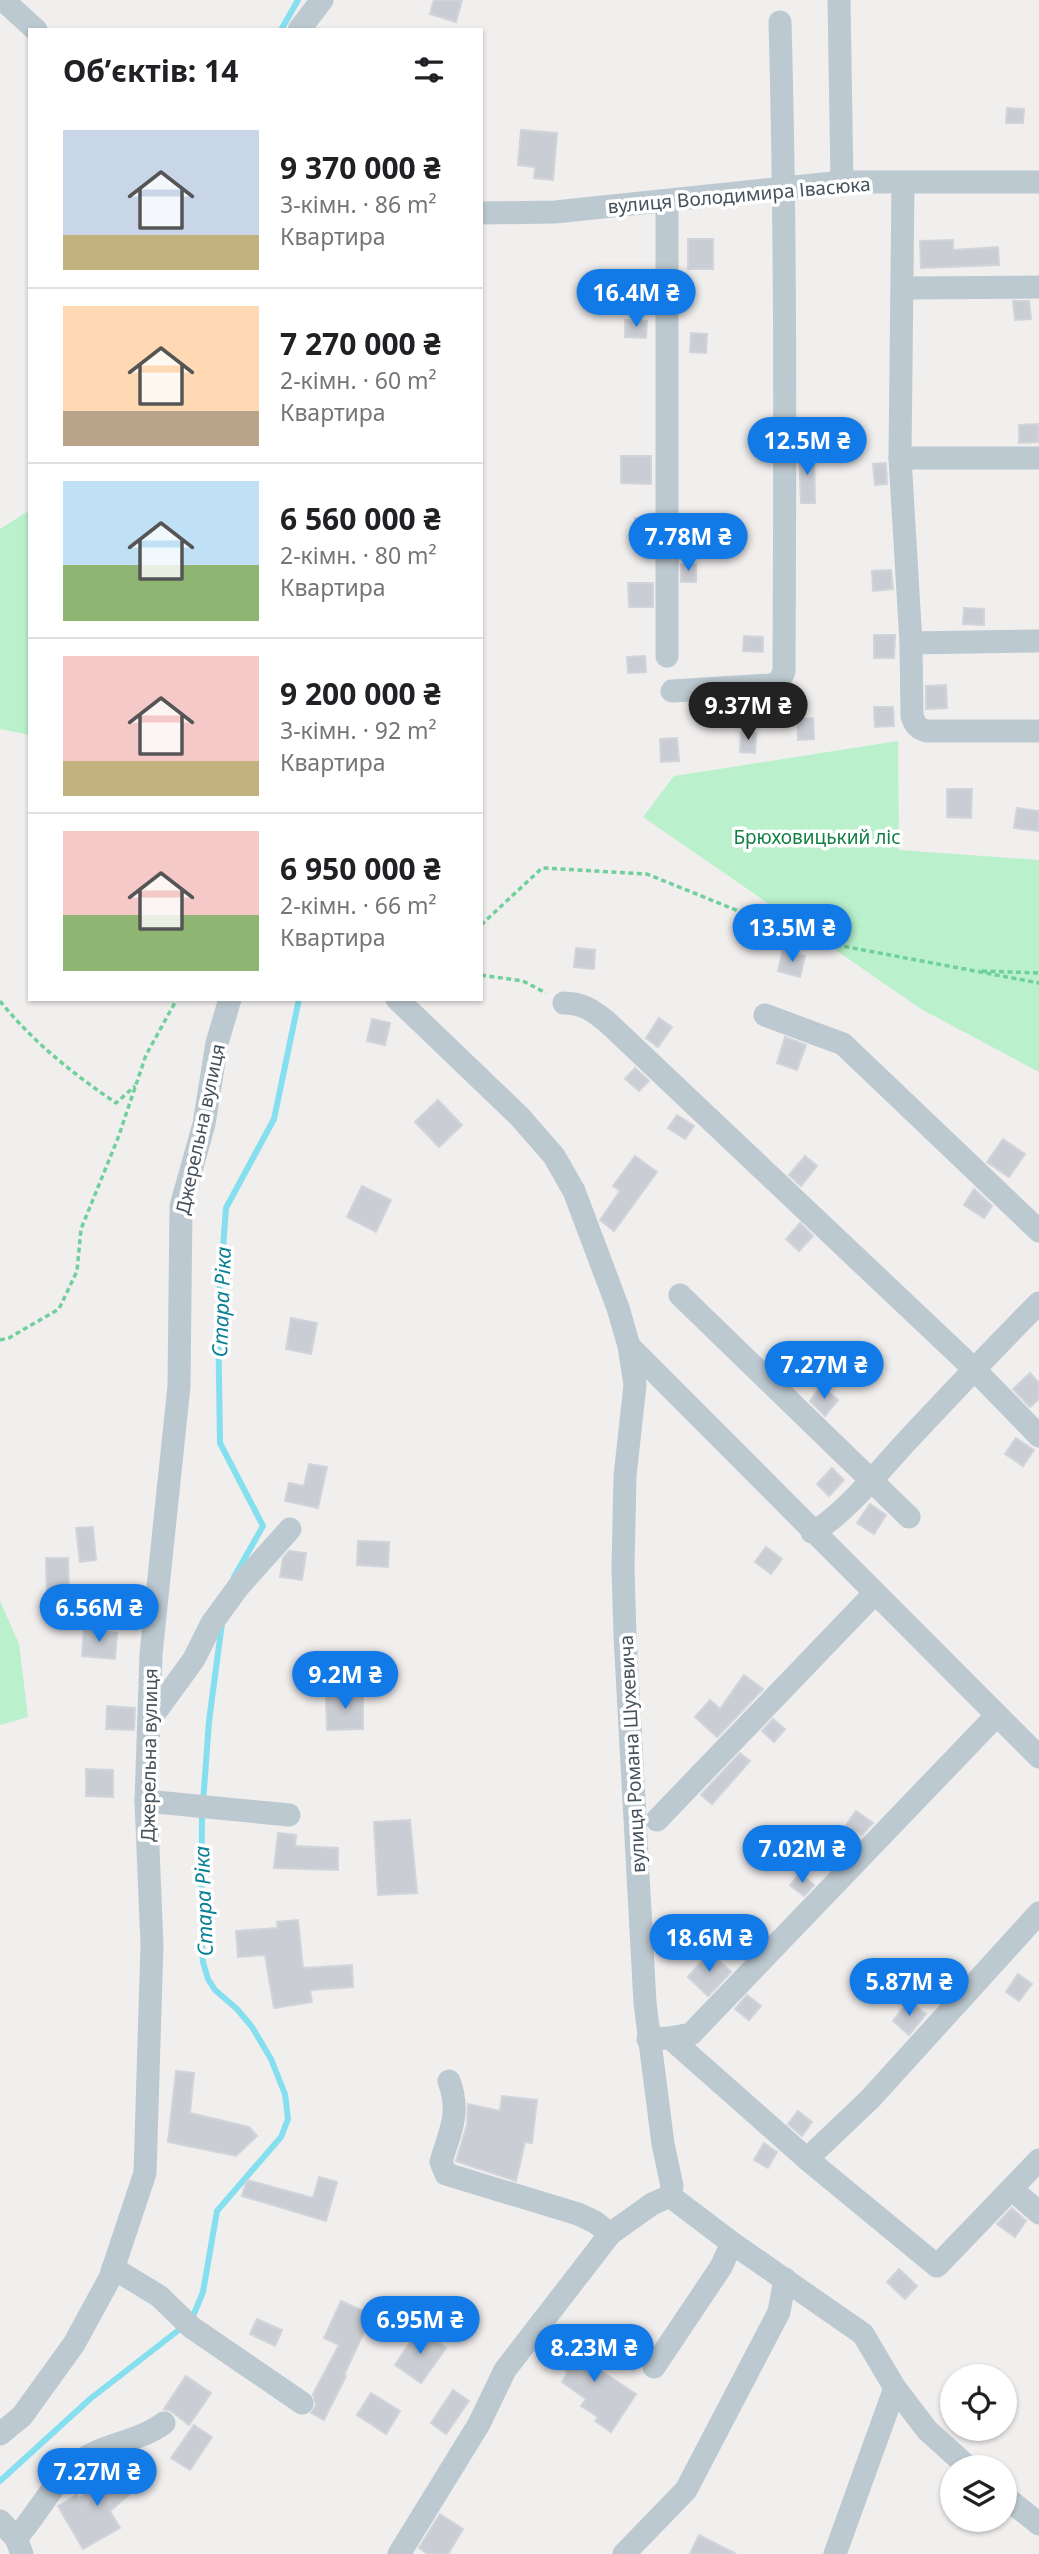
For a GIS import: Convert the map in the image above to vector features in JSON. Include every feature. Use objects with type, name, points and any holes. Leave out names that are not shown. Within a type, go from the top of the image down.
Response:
[{"type":"street","points":[[3,0],[34,28]]},
{"type":"street","points":[[301,28],[322,0]]},
{"type":"street","points":[[839,0],[842,183]]},
{"type":"street","points":[[672,691],[770,685],[782,678],[784,671],[786,419],[780,22]]},
{"type":"street","name":"вулиця Володимира Івасюка","points":[[483,213],[555,212],[842,183],[1039,182]]},
{"type":"street","points":[[903,183],[900,458],[911,643],[912,716],[914,724],[927,731],[1039,731]]},
{"type":"street","points":[[667,201],[667,656]]},
{"type":"street","points":[[903,288],[1039,287]]},
{"type":"street","points":[[900,458],[1039,458]]},
{"type":"street","points":[[911,643],[1039,641]]},
{"type":"street","name":"Джерельна вулиця","points":[[0,2434],[22,2416],[74,2344],[113,2268],[145,2173],[152,1945],[146,1801],[151,1654],[179,1385],[181,1206],[204,1124],[217,1043],[229,1001]]},
{"type":"street","name":"вулиця Романа Шухевича","points":[[399,1001],[520,1117],[554,1156],[574,1191],[618,1308],[629,1346],[635,1385],[625,1476],[625,1636],[659,2039],[663,2144],[672,2186],[670,2196]]},
{"type":"street","points":[[564,1003],[577,1003],[590,1008],[606,1021],[974,1369],[1039,1436]]},
{"type":"street","points":[[765,1015],[843,1044],[1039,1231]]},
{"type":"street","points":[[680,1295],[909,1517]]},
{"type":"street","points":[[812,1532],[822,1527],[872,1479],[1039,1303]]},
{"type":"street","points":[[629,1346],[1039,1757]]},
{"type":"street","points":[[149,1721],[194,1659],[212,1623],[232,1595],[290,1529]]},
{"type":"street","points":[[657,1820],[874,1594]]},
{"type":"street","points":[[659,2039],[691,2034],[997,1715]]},
{"type":"street","points":[[146,1801],[289,1815]]},
{"type":"street","points":[[807,2159],[870,2099],[1039,1913]]},
{"type":"street","points":[[659,2039],[937,2266],[1039,2160]]},
{"type":"street","points":[[449,2081],[456,2100],[456,2113],[441,2162],[446,2174],[578,2214],[596,2222],[610,2234]]},
{"type":"street","points":[[1012,2189],[1039,2213]]},
{"type":"street","points":[[399,2554],[479,2424],[505,2370],[610,2234],[652,2204],[670,2196],[732,2243],[863,2334],[895,2388],[927,2430],[955,2455]]},
{"type":"street","points":[[654,2367],[722,2267],[732,2243]]},
{"type":"street","points":[[113,2268],[159,2296],[191,2328],[302,2403]]},
{"type":"street","points":[[624,2554],[686,2490],[779,2312],[785,2279]]},
{"type":"street","points":[[835,2554],[895,2388]]},
{"type":"street","points":[[0,2521],[19,2546],[29,2525],[63,2477],[78,2462],[112,2445],[154,2431],[164,2423]]},
{"type":"street","points":[[1017,2506],[1039,2524]]},
{"type":"path","points":[[483,923],[542,868],[647,874],[810,940],[1039,983]]},
{"type":"path","points":[[970,970],[1039,973]]},
{"type":"path","points":[[483,975],[523,981],[564,1003]]},
{"type":"path","points":[[0,1001],[21,1028],[91,1086],[116,1103],[136,1085]]},
{"type":"path","points":[[0,1340],[9,1338],[59,1309],[76,1271],[81,1229],[118,1138],[146,1055],[176,1001]]},
{"type":"green space","points":[[28,511],[28,735],[0,729],[0,529]]},
{"type":"green space","name":"Брюховицький ліс","points":[[898,741],[899,850],[1039,860],[1039,1072],[921,1009],[643,817],[674,776]]},
{"type":"green space","points":[[0,1601],[19,1644],[28,1717],[0,1725]]},
{"type":"building","points":[[434,0],[462,0],[456,22],[430,14]]},
{"type":"building","points":[[1007,108],[1024,109],[1023,123],[1006,123]]},
{"type":"building","points":[[521,130],[557,133],[553,180],[534,178],[535,167],[518,165]]},
{"type":"building","points":[[688,239],[713,239],[713,269],[688,269]]},
{"type":"building","points":[[953,240],[953,250],[998,247],[999,265],[921,268],[920,241]]},
{"type":"building","points":[[1013,301],[1029,301],[1031,319],[1015,320]]},
{"type":"building","points":[[625,320],[647,321],[646,338],[625,337]]},
{"type":"building","points":[[691,333],[707,334],[706,353],[690,352]]},
{"type":"building","points":[[1038,424],[1039,442],[1019,443],[1019,425]]},
{"type":"building","points":[[814,451],[815,503],[801,503],[799,452]]},
{"type":"building","points":[[621,456],[651,456],[651,484],[621,483]]},
{"type":"building","points":[[886,463],[887,484],[875,485],[873,464]]},
{"type":"building","points":[[635,518],[653,518],[653,541],[635,541]]},
{"type":"building","points":[[681,564],[696,564],[696,582],[681,582]]},
{"type":"building","points":[[891,570],[893,589],[873,591],[872,571]]},
{"type":"building","points":[[628,583],[653,583],[653,607],[629,607]]},
{"type":"building","points":[[964,608],[984,609],[984,625],[963,624]]},
{"type":"building","points":[[874,635],[895,635],[894,658],[874,658]]},
{"type":"building","points":[[744,636],[763,637],[763,652],[743,651]]},
{"type":"building","points":[[645,656],[646,672],[628,673],[627,657]]},
{"type":"building","points":[[946,685],[947,708],[926,709],[926,686]]},
{"type":"building","points":[[874,707],[893,707],[894,726],[875,727]]},
{"type":"building","points":[[813,718],[814,739],[798,740],[797,719]]},
{"type":"building","points":[[741,732],[756,733],[755,753],[740,752]]},
{"type":"building","points":[[677,738],[679,761],[661,762],[660,739]]},
{"type":"building","points":[[947,789],[972,789],[971,818],[947,817]]},
{"type":"building","points":[[1017,808],[1039,811],[1039,831],[1014,828]]},
{"type":"building","points":[[576,948],[595,950],[594,969],[574,967]]},
{"type":"building","points":[[783,950],[805,956],[800,977],[778,971]]},
{"type":"building","points":[[659,1018],[672,1027],[658,1047],[646,1038]]},
{"type":"building","points":[[372,1019],[390,1023],[385,1045],[367,1041]]},
{"type":"building","points":[[785,1037],[806,1045],[797,1070],[777,1063]]},
{"type":"building","points":[[635,1068],[649,1081],[639,1091],[625,1079]]},
{"type":"building","points":[[438,1100],[462,1125],[439,1147],[415,1122]]},
{"type":"building","points":[[677,1115],[694,1126],[685,1139],[668,1128]]},
{"type":"building","points":[[1003,1139],[1025,1154],[1009,1177],[987,1162]]},
{"type":"building","points":[[635,1156],[657,1172],[614,1231],[600,1220],[620,1191],[613,1186]]},
{"type":"building","points":[[805,1156],[817,1166],[801,1186],[789,1175]]},
{"type":"building","points":[[362,1186],[391,1200],[376,1232],[347,1217]]},
{"type":"building","points":[[974,1189],[992,1206],[984,1218],[964,1205]]},
{"type":"building","points":[[800,1223],[813,1236],[799,1251],[786,1239]]},
{"type":"building","points":[[291,1318],[317,1323],[311,1354],[286,1349]]},
{"type":"building","points":[[1030,1373],[1039,1383],[1039,1399],[1030,1407],[1013,1389]]},
{"type":"building","points":[[821,1386],[838,1400],[825,1416],[810,1401]]},
{"type":"building","points":[[1016,1438],[1034,1450],[1023,1466],[1005,1454]]},
{"type":"building","points":[[309,1464],[327,1467],[318,1508],[285,1501],[289,1483],[304,1486]]},
{"type":"building","points":[[832,1468],[844,1480],[829,1496],[817,1484]]},
{"type":"building","points":[[870,1504],[886,1515],[874,1534],[857,1523]]},
{"type":"building","points":[[93,1527],[96,1560],[80,1562],[76,1528]]},
{"type":"building","points":[[358,1541],[389,1542],[388,1567],[357,1565]]},
{"type":"building","points":[[766,1547],[782,1559],[771,1574],[755,1562]]},
{"type":"building","points":[[289,1551],[306,1553],[302,1580],[280,1577],[283,1558]]},
{"type":"building","points":[[46,1558],[68,1558],[69,1596],[47,1597]]},
{"type":"building","points":[[127,1599],[141,1601],[138,1618],[124,1615]]},
{"type":"building","points":[[84,1629],[117,1633],[115,1659],[82,1656]]},
{"type":"building","points":[[744,1675],[763,1689],[717,1737],[695,1717],[710,1700],[720,1709]]},
{"type":"building","points":[[363,1693],[363,1729],[327,1730],[326,1694]]},
{"type":"building","points":[[107,1706],[135,1708],[134,1730],[106,1729]]},
{"type":"building","points":[[773,1719],[785,1729],[774,1742],[762,1731]]},
{"type":"building","points":[[740,1753],[750,1761],[712,1804],[701,1795]]},
{"type":"building","points":[[86,1769],[113,1770],[113,1797],[86,1796]]},
{"type":"building","points":[[856,1811],[873,1823],[862,1835],[846,1825]]},
{"type":"building","points":[[410,1820],[417,1893],[378,1895],[374,1822]]},
{"type":"building","points":[[278,1833],[296,1835],[295,1846],[338,1848],[338,1870],[274,1868]]},
{"type":"building","points":[[800,1873],[814,1885],[804,1896],[790,1885]]},
{"type":"building","points":[[298,1920],[303,1968],[352,1965],[353,1987],[310,1990],[312,2002],[274,2008],[265,1955],[238,1957],[236,1931],[278,1928],[277,1922]]},
{"type":"building","points":[[710,1952],[731,1972],[708,1996],[688,1977]]},
{"type":"building","points":[[1018,1974],[1032,1984],[1019,2001],[1006,1992]]},
{"type":"building","points":[[747,1995],[761,2006],[749,2020],[735,2009]]},
{"type":"building","points":[[909,2001],[926,2014],[909,2035],[893,2021]]},
{"type":"building","points":[[176,2071],[194,2073],[190,2113],[249,2127],[257,2136],[236,2156],[168,2142]]},
{"type":"building","points":[[502,2096],[537,2100],[532,2143],[525,2142],[516,2181],[456,2161],[467,2125],[468,2104],[500,2111]]},
{"type":"building","points":[[798,2111],[812,2122],[802,2136],[788,2124]]},
{"type":"building","points":[[764,2143],[777,2152],[768,2168],[754,2160]]},
{"type":"building","points":[[319,2177],[337,2182],[326,2221],[242,2196],[247,2180],[313,2198]]},
{"type":"building","points":[[1012,2208],[1026,2221],[1015,2237],[997,2224]]},
{"type":"building","points":[[899,2269],[917,2286],[905,2299],[887,2282]]},
{"type":"building","points":[[341,2301],[372,2315],[324,2420],[311,2413],[316,2405],[313,2394],[339,2345],[324,2338]]},
{"type":"building","points":[[257,2319],[282,2330],[275,2346],[250,2334]]},
{"type":"building","points":[[419,2329],[446,2348],[421,2383],[395,2365]]},
{"type":"building","points":[[574,2336],[602,2355],[594,2366],[636,2394],[611,2432],[595,2421],[598,2417],[581,2406],[586,2399],[562,2382],[568,2372],[555,2363]]},
{"type":"building","points":[[186,2376],[211,2393],[189,2425],[164,2409]]},
{"type":"building","points":[[453,2390],[469,2401],[446,2434],[431,2423]]},
{"type":"building","points":[[371,2393],[400,2411],[386,2434],[357,2415]]},
{"type":"building","points":[[194,2425],[212,2437],[190,2470],[171,2458]]},
{"type":"building","points":[[119,2466],[137,2488],[110,2511],[120,2528],[83,2549],[58,2506],[77,2495],[79,2499]]},
{"type":"building","points":[[440,2514],[463,2529],[448,2554],[428,2554],[419,2548]]},
{"type":"building","points":[[699,2535],[736,2554],[690,2554]]},
{"type":"waterway","name":"Стара Ріка","points":[[282,28],[298,0]]},
{"type":"waterway","name":"Стара Ріка","points":[[234,1577],[263,1526],[220,1443],[218,1313],[226,1208],[274,1119],[299,1001]]},
{"type":"waterway","name":"Стара Ріка","points":[[203,1803],[209,1721],[222,1623]]},
{"type":"waterway","name":"Стара Ріка","points":[[193,2316],[203,2292],[217,2211],[281,2137],[288,2119],[285,2094],[271,2059],[252,2027],[237,2009],[215,1990],[208,1979],[203,1962],[202,1812]]},
{"type":"waterway","name":"Стара Ріка","points":[[0,2481],[90,2399],[180,2329]]}]
